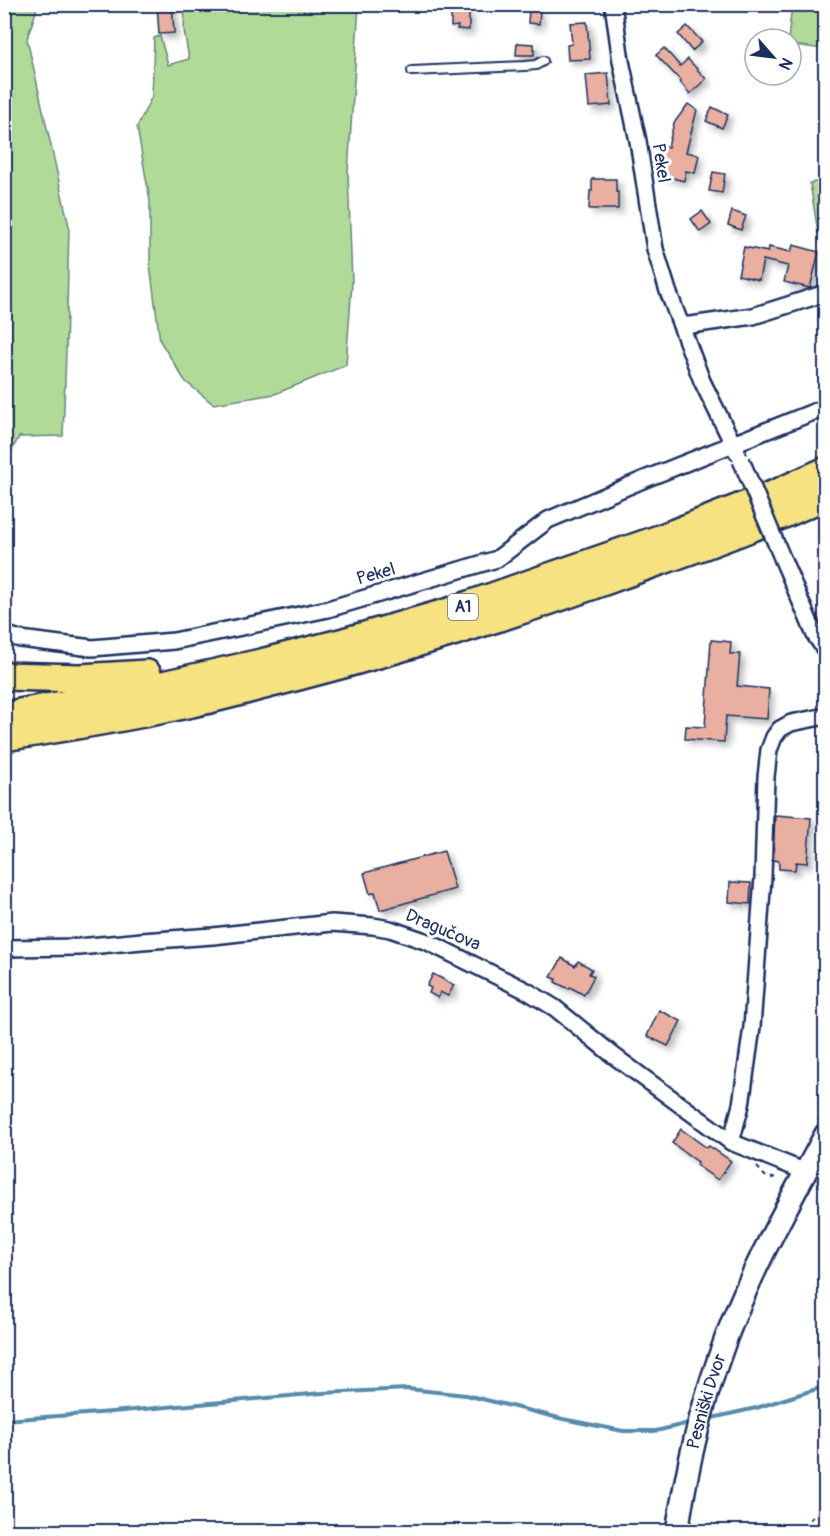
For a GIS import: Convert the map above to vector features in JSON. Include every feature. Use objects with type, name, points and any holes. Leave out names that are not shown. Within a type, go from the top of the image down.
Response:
[{"type":"highway","name":"A1","points":[[4,716],[136,691],[261,663],[446,613],[662,538],[775,494],[825,471]]},
{"type":"highway","name":"A1","points":[[4,737],[193,703],[351,663],[526,609],[782,516],[825,495]]},
{"type":"highway","points":[[4,676],[80,678],[141,675],[233,660],[261,663]]},
{"type":"highway","points":[[4,756],[87,734],[173,717],[193,703]]},
{"type":"main road","name":"Pesniški Dvor","points":[[677,1532],[682,1497],[699,1422],[719,1358],[752,1278],[825,1134]]},
{"type":"street","name":"Pekel","points":[[613,4],[655,249],[668,291],[702,381],[741,460],[815,635],[825,651]]},
{"type":"street","points":[[681,325],[753,316],[825,293]]},
{"type":"street","name":"Pekel","points":[[4,634],[20,639],[92,648],[174,641],[328,609],[497,559],[548,520],[825,407]]},
{"type":"street","points":[[731,1142],[741,1105],[752,1027],[769,750],[774,736],[780,729],[791,723],[825,716]]},
{"type":"street","name":"Dragučova","points":[[4,948],[79,947],[332,923],[390,929],[428,942],[527,991],[555,1008],[614,1056],[731,1142],[806,1172]]},
{"type":"lane","points":[[412,71],[525,66],[536,65],[543,61]]},
{"type":"path","points":[[797,1532],[825,1504]]},
{"type":"green space","points":[[5,4],[38,5],[27,39],[69,226],[63,436],[19,437],[5,463]]},
{"type":"green space","points":[[185,5],[359,5],[348,172],[352,283],[346,365],[275,394],[213,404],[185,381],[160,341],[150,265],[150,201],[137,127],[152,96],[154,38],[160,36],[168,65],[189,59],[184,30]]},
{"type":"green space","points":[[792,5],[825,5],[825,49],[803,46],[803,27],[789,27]]},
{"type":"green space","points":[[826,180],[825,235],[818,233],[810,183]]},
{"type":"building","points":[[157,4],[172,4],[174,33],[159,34]]},
{"type":"building","points":[[529,10],[540,11],[539,24],[528,23]]},
{"type":"building","points":[[469,11],[469,30],[457,29],[458,26],[451,27],[451,12]]},
{"type":"building","points":[[587,22],[590,59],[568,60],[567,45],[572,44],[570,23]]},
{"type":"building","points":[[687,26],[702,42],[692,51],[678,34]]},
{"type":"building","points":[[517,43],[534,44],[534,55],[516,55]]},
{"type":"building","points":[[664,48],[680,66],[688,59],[706,79],[690,94],[656,55]]},
{"type":"building","points":[[608,73],[611,105],[589,107],[586,75]]},
{"type":"building","points":[[688,104],[697,110],[686,152],[699,155],[695,173],[686,171],[684,181],[658,174],[662,159],[659,158],[662,146],[668,147],[674,123]]},
{"type":"building","points":[[712,107],[728,115],[722,128],[706,121]]},
{"type":"building","points":[[713,172],[725,174],[722,193],[709,191]]},
{"type":"building","points":[[592,179],[616,179],[618,209],[589,209]]},
{"type":"building","points":[[702,211],[711,224],[700,232],[691,219]]},
{"type":"building","points":[[732,211],[746,216],[741,230],[728,225]]},
{"type":"building","points":[[793,245],[819,252],[810,288],[784,282],[788,266],[763,260],[759,280],[738,275],[744,247],[768,252],[769,247],[791,252]]},
{"type":"building","points":[[711,640],[731,642],[730,654],[740,654],[737,686],[769,689],[767,719],[726,716],[724,742],[685,739],[686,726],[705,727]]},
{"type":"building","points":[[775,815],[811,818],[807,863],[796,862],[795,870],[779,869],[779,861],[773,860]]},
{"type":"building","points":[[444,851],[455,889],[380,910],[375,892],[370,894],[364,873]]},
{"type":"building","points":[[730,882],[751,883],[750,904],[729,902]]},
{"type":"building","points":[[562,958],[575,966],[578,961],[592,969],[589,974],[594,976],[584,995],[555,982],[556,979],[551,977]]},
{"type":"building","points":[[433,974],[454,985],[448,996],[440,992],[438,998],[429,993],[431,988],[427,986]]},
{"type":"building","points":[[659,1010],[681,1021],[668,1046],[647,1036]]},
{"type":"building","points":[[681,1129],[707,1148],[709,1146],[731,1161],[718,1180],[696,1165],[698,1162],[672,1143]]},
{"type":"waterway","points":[[712,1418],[756,1408],[826,1386]]},
{"type":"waterway","points":[[4,1420],[322,1393],[408,1389],[466,1395],[623,1431],[656,1431],[689,1423]]}]
